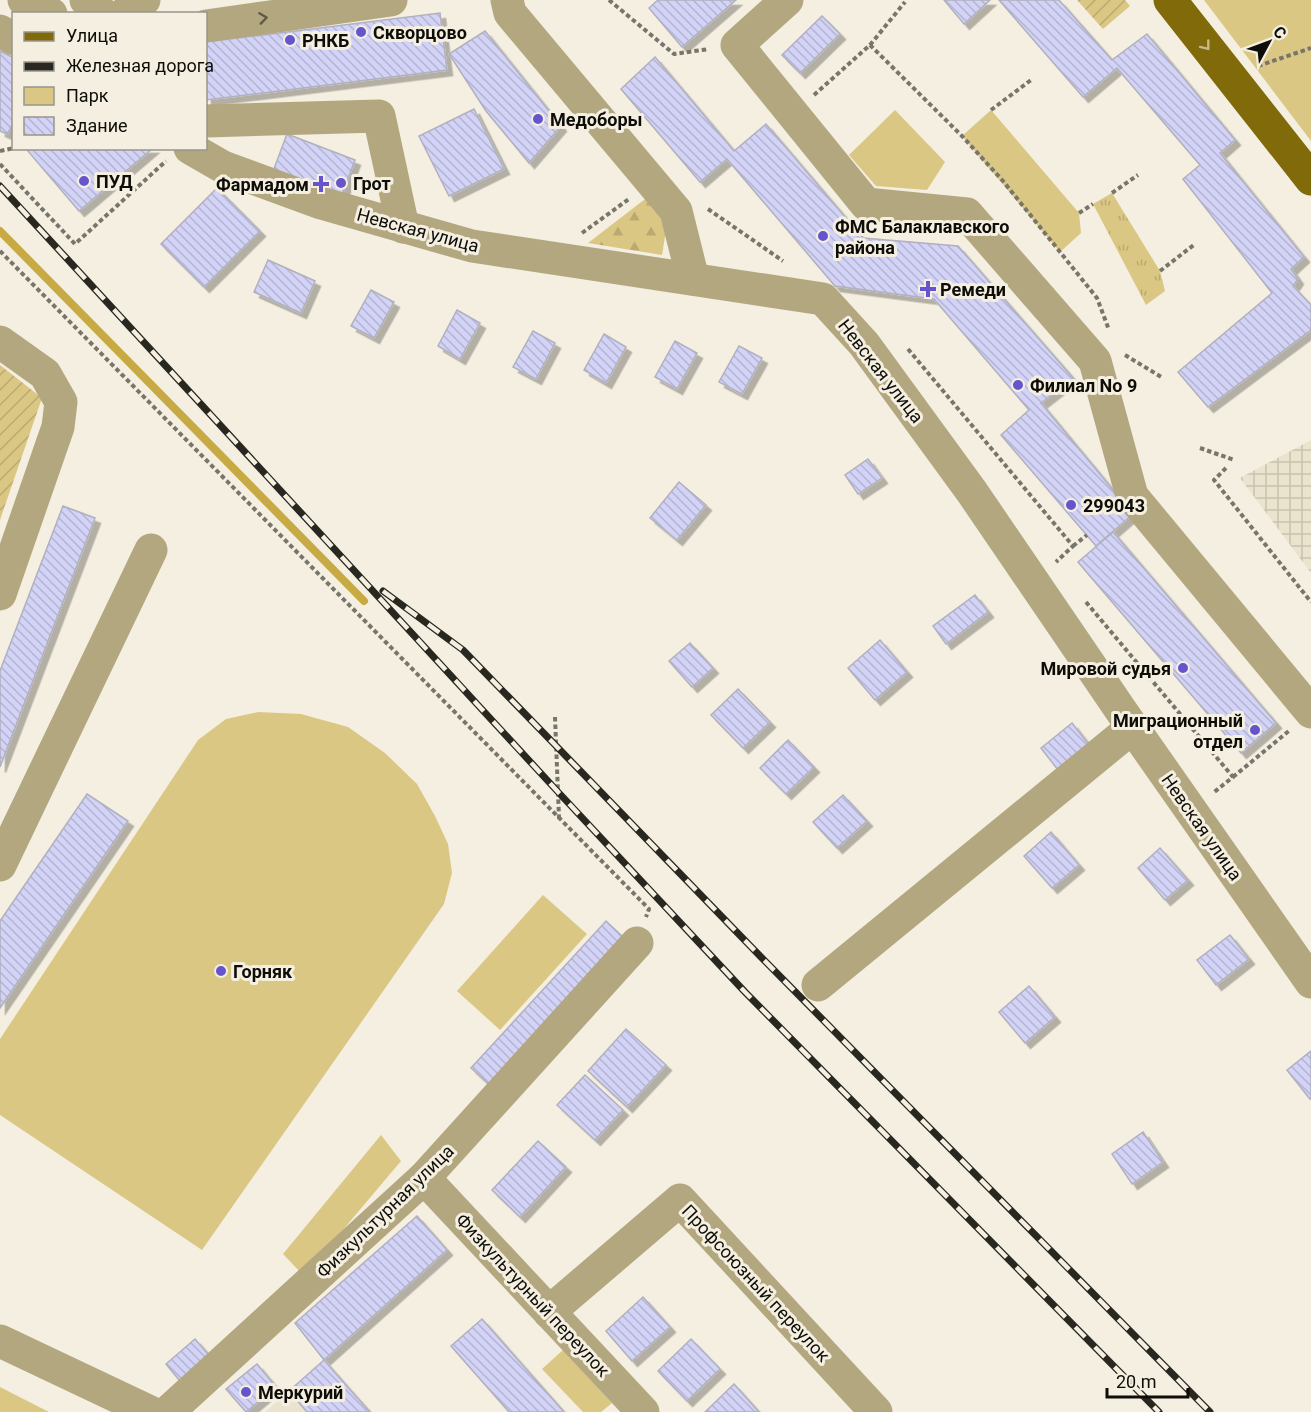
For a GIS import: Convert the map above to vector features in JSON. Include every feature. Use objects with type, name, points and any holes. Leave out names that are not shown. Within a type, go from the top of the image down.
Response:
[{"type":"main road","points":[[1170,0],[1311,179]]},
{"type":"street","points":[[24,0],[47,12]]},
{"type":"street","points":[[86,0],[101,12]]},
{"type":"street","points":[[127,12],[144,0]]},
{"type":"street","points":[[207,26],[391,0]]},
{"type":"street","points":[[507,0],[510,13],[676,211],[693,279]]},
{"type":"street","points":[[787,0],[737,45],[866,204],[967,214],[1095,361],[1132,496],[1302,720]]},
{"type":"street","points":[[207,121],[379,116],[403,227]]},
{"type":"street","name":"Невская улица","points":[[181,152],[321,203],[472,246],[823,299],[864,344],[972,492],[1133,728],[1311,982]]},
{"type":"street","points":[[0,342],[45,374],[61,402],[58,427],[0,594]]},
{"type":"street","points":[[0,865],[151,550]]},
{"type":"street","points":[[818,985],[1133,728]]},
{"type":"street","name":"Физкультурная улица","points":[[168,1412],[424,1178],[637,943]]},
{"type":"street","name":"Физкультурный переулок","points":[[424,1178],[643,1412]]},
{"type":"street","name":"Профсоюзный переулок","points":[[549,1312],[680,1200],[876,1412]]},
{"type":"street","points":[[0,1341],[150,1412]]},
{"type":"path","points":[[609,0],[674,54],[737,45]]},
{"type":"path","points":[[793,114],[870,45],[906,2]]},
{"type":"path","points":[[870,45],[962,135],[1003,181],[1097,298],[1109,330]]},
{"type":"path","points":[[1229,76],[1311,48]]},
{"type":"path","points":[[991,110],[1031,80]]},
{"type":"path","points":[[0,164],[75,244],[181,152]]},
{"type":"path","points":[[1112,193],[1138,175]]},
{"type":"path","points":[[549,257],[651,182]]},
{"type":"path","points":[[1079,213],[1093,204]]},
{"type":"path","points":[[1161,271],[1195,244]]},
{"type":"path","points":[[0,251],[649,909],[637,943]]},
{"type":"path","points":[[1118,351],[1163,378]]},
{"type":"path","points":[[1200,448],[1234,460]]},
{"type":"path","points":[[1226,468],[1214,480],[1311,602]]},
{"type":"path","points":[[1073,546],[1087,535]]},
{"type":"path","points":[[555,717],[560,819]]},
{"type":"path","points":[[1233,777],[1302,720]]},
{"type":"shaded area","points":[[1311,440],[1311,573],[1240,478]]},
{"type":"shaded area","points":[[289,1391],[307,1412],[265,1412]]},
{"type":"green space","points":[[1077,0],[1125,0],[1130,6],[1103,29]]},
{"type":"green space","points":[[1204,0],[1311,0],[1311,141]]},
{"type":"green space","points":[[895,110],[945,162],[927,190],[876,186],[849,155]]},
{"type":"green space","points":[[991,110],[1079,213],[1081,233],[1060,252],[962,136]]},
{"type":"green space","points":[[1112,193],[1160,271],[1165,291],[1146,305],[1093,204]]},
{"type":"green space","points":[[649,196],[669,212],[662,255],[588,243]]},
{"type":"green space","points":[[0,365],[42,398],[0,520]]},
{"type":"green space","name":"Горняк","points":[[258,712],[301,714],[348,727],[385,753],[417,784],[435,816],[448,844],[452,873],[444,904],[202,1250],[0,1115],[0,1039],[198,740],[226,719]]},
{"type":"green space","points":[[543,895],[587,934],[500,1030],[457,991]]},
{"type":"green space","points":[[381,1135],[401,1161],[304,1276],[283,1254]]},
{"type":"green space","points":[[563,1350],[612,1403],[601,1412],[583,1412],[542,1369]]},
{"type":"green space","points":[[0,1387],[49,1412],[0,1412]]},
{"type":"building","points":[[658,0],[736,0],[682,47],[649,8]]},
{"type":"building","points":[[944,0],[990,0],[964,24]]},
{"type":"building","points":[[999,0],[1059,0],[1112,60],[1147,34],[1235,140],[1220,153],[1304,257],[1291,269],[1298,279],[1293,286],[1311,305],[1311,330],[1208,407],[1178,372],[1272,293],[1183,179],[1200,165],[1117,68],[1083,97]]},
{"type":"building","points":[[440,13],[447,70],[207,100],[207,42]]},
{"type":"building","points":[[822,16],[840,34],[800,73],[782,55]]},
{"type":"building","points":[[485,31],[561,126],[529,163],[486,111],[449,54]]},
{"type":"building","points":[[0,51],[12,57],[12,126],[7,134],[0,131]]},
{"type":"building","points":[[655,57],[734,151],[766,124],[863,238],[958,246],[1073,378],[1041,403],[1133,514],[1096,546],[1001,435],[1029,410],[934,299],[835,286],[727,159],[700,182],[621,89]]},
{"type":"building","points":[[474,109],[504,169],[449,196],[419,136]]},
{"type":"building","points":[[287,134],[355,160],[340,200],[272,174]]},
{"type":"building","name":"ПУД","points":[[27,150],[151,150],[79,211]]},
{"type":"building","points":[[217,188],[260,231],[204,287],[161,244]]},
{"type":"building","points":[[268,260],[315,281],[301,313],[254,292]]},
{"type":"building","points":[[371,290],[394,302],[374,338],[351,326]]},
{"type":"building","points":[[457,310],[480,323],[460,359],[438,346]]},
{"type":"building","points":[[533,331],[555,343],[536,379],[513,367]]},
{"type":"building","points":[[604,334],[626,347],[606,383],[584,370]]},
{"type":"building","points":[[675,341],[697,353],[677,389],[655,377]]},
{"type":"building","points":[[739,346],[762,358],[742,394],[719,382]]},
{"type":"building","points":[[868,459],[882,478],[858,494],[845,475]]},
{"type":"building","points":[[679,482],[706,505],[677,540],[650,518]]},
{"type":"building","points":[[63,506],[95,518],[0,767],[0,671]]},
{"type":"building","points":[[1113,532],[1276,723],[1241,753],[1078,562]]},
{"type":"building","points":[[975,595],[988,612],[946,644],[933,626]]},
{"type":"building","points":[[880,640],[907,672],[875,700],[848,668]]},
{"type":"building","points":[[690,643],[713,668],[692,687],[669,661]]},
{"type":"building","points":[[738,689],[770,722],[743,748],[711,715]]},
{"type":"building","points":[[1072,723],[1093,750],[1061,774],[1041,748]]},
{"type":"building","points":[[788,740],[814,767],[786,794],[760,768]]},
{"type":"building","points":[[87,794],[128,821],[0,1008],[0,921]]},
{"type":"building","points":[[843,795],[867,821],[837,848],[813,822]]},
{"type":"building","points":[[1051,832],[1079,865],[1052,888],[1024,856]]},
{"type":"building","points":[[1160,848],[1188,880],[1165,900],[1138,868]]},
{"type":"building","points":[[606,921],[627,941],[492,1087],[471,1068]]},
{"type":"building","points":[[1230,935],[1249,959],[1216,985],[1197,960]]},
{"type":"building","points":[[1029,986],[1055,1017],[1025,1043],[999,1012]]},
{"type":"building","points":[[626,1029],[666,1065],[627,1107],[588,1071]]},
{"type":"building","points":[[1311,1051],[1311,1098],[1310,1099],[1287,1070]]},
{"type":"building","points":[[585,1075],[623,1110],[595,1140],[557,1105]]},
{"type":"building","points":[[1143,1132],[1163,1162],[1132,1184],[1112,1154]]},
{"type":"building","points":[[538,1141],[566,1167],[520,1217],[492,1190]]},
{"type":"building","points":[[417,1216],[447,1250],[324,1360],[295,1323]]},
{"type":"building","points":[[643,1297],[670,1327],[632,1361],[606,1331]]},
{"type":"building","points":[[482,1319],[564,1412],[509,1412],[451,1346]]},
{"type":"building","points":[[195,1339],[214,1361],[184,1386],[166,1364]]},
{"type":"building","points":[[691,1339],[720,1369],[687,1401],[658,1371]]},
{"type":"building","points":[[324,1360],[370,1412],[307,1412],[289,1391]]},
{"type":"building","points":[[257,1364],[276,1387],[246,1412],[226,1389]]},
{"type":"building","points":[[734,1384],[759,1412],[705,1412]]},
{"type":"waterway","points":[[0,231],[364,601]]},
{"type":"railway","points":[[0,186],[745,992],[1159,1412]]},
{"type":"railway","points":[[383,591],[463,650],[760,956],[1210,1412]]},
{"type":"place","name":"Скворцово","points":[[361,32]]},
{"type":"place","name":"РНКБ","points":[[290,40]]},
{"type":"place","name":"Медоборы","points":[[538,119]]},
{"type":"place","name":"ПУД","points":[[84,181]]},
{"type":"place","name":"Грот","points":[[341,183]]},
{"type":"place","name":"Фармадом","points":[[321,184]]},
{"type":"place","name":"ФМС Балаклавского района","points":[[823,236]]},
{"type":"place","name":"Ремеди","points":[[928,289]]},
{"type":"place","name":"Филиал No 9","points":[[1018,385]]},
{"type":"place","name":"299043","points":[[1071,505]]},
{"type":"place","name":"Мировой судья","points":[[1183,668]]},
{"type":"place","name":"Миграционный отдел","points":[[1255,730]]},
{"type":"place","name":"Горняк","points":[[221,971]]},
{"type":"place","name":"Меркурий","points":[[246,1392]]}]
